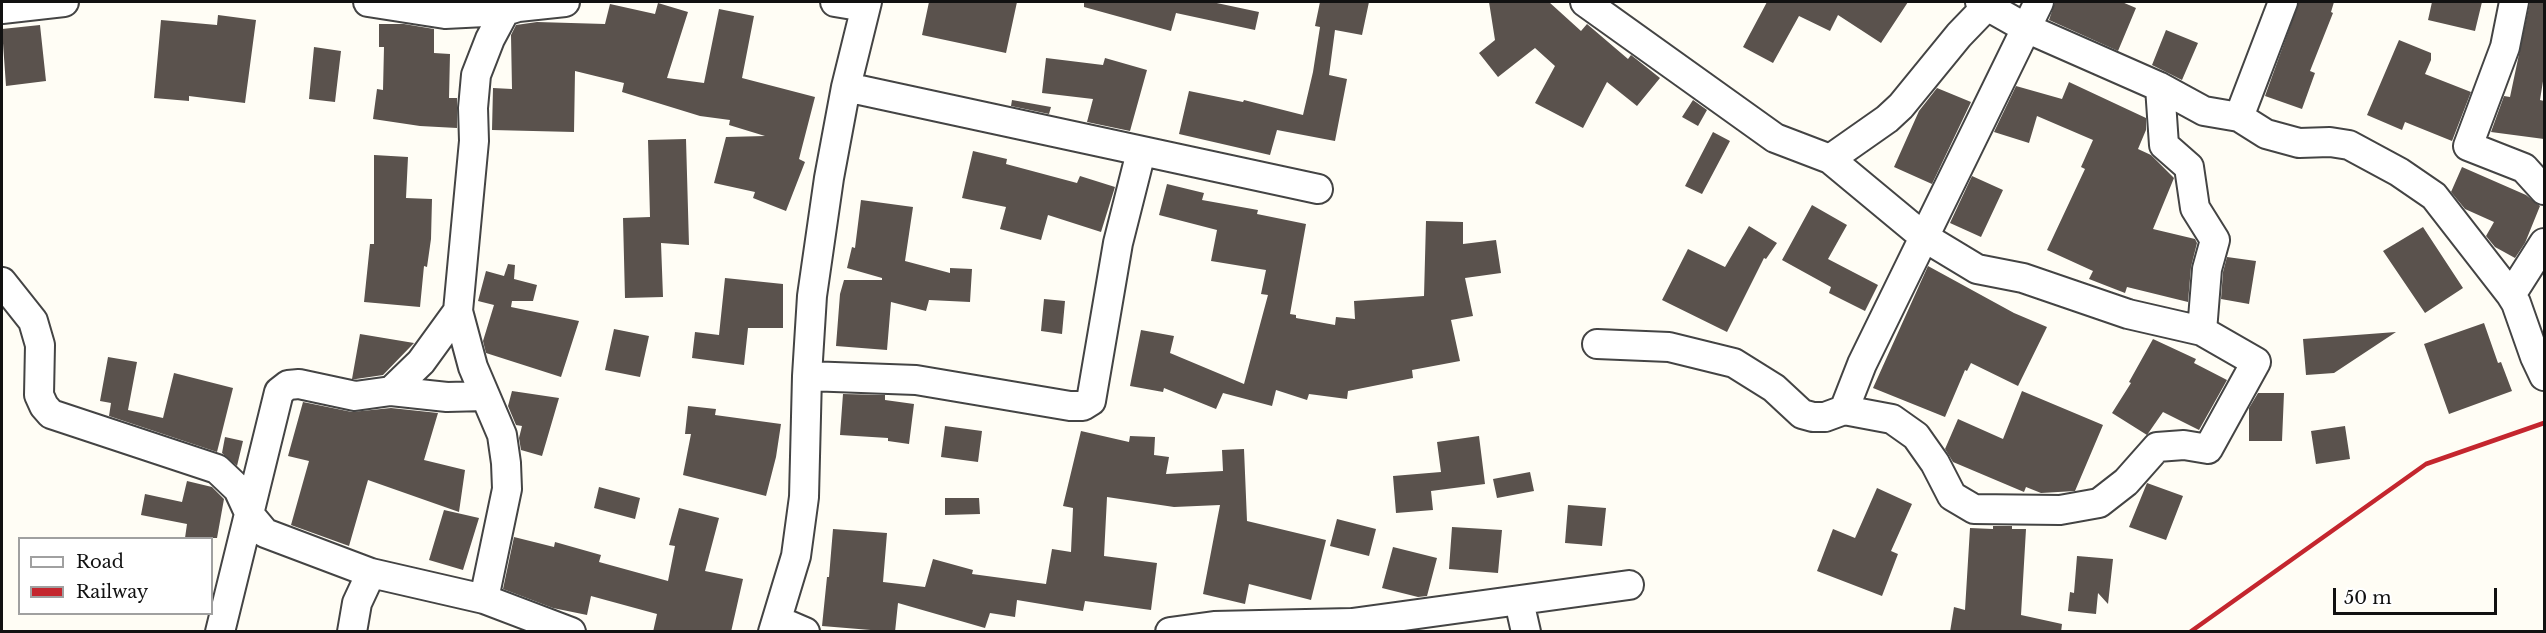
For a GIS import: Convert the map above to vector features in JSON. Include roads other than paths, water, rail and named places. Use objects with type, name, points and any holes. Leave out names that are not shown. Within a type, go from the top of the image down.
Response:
[{"type":"street","points":[[2,9],[64,2]]},
{"type":"street","points":[[368,2],[445,14],[505,11],[518,7],[565,2]]},
{"type":"street","points":[[805,632],[775,626],[796,556],[804,497],[807,376],[812,297],[829,178],[846,87],[866,4],[835,2]]},
{"type":"street","points":[[1585,2],[1775,138],[1830,159],[1924,237],[1977,269],[2023,278],[2128,314],[2174,323],[2202,332],[2256,362],[2208,449],[2184,445],[2157,447],[2126,482],[2099,504],[2060,510],[1974,509],[1952,496],[1935,464],[1916,436],[1892,419],[1844,410],[1825,417],[1802,414],[1774,388],[1734,363],[1669,347],[1597,344]]},
{"type":"street","points":[[1844,410],[1862,364],[2039,2]]},
{"type":"street","points":[[2239,117],[2283,2]]},
{"type":"street","points":[[2514,2],[2505,46],[2468,146],[2524,168],[2544,190]]},
{"type":"street","points":[[1830,159],[1887,119],[1901,106],[1983,4],[2026,28],[2160,87],[2204,111],[2239,117],[2266,134],[2286,140],[2312,144],[2330,142],[2349,145],[2399,172],[2434,196],[2457,222],[2511,295],[2544,376]]},
{"type":"street","points":[[484,599],[507,489],[502,435],[473,367],[458,311],[473,153],[476,75],[490,39],[505,11]]},
{"type":"street","points":[[846,87],[1318,189]]},
{"type":"street","points":[[2160,87],[2164,145],[2189,167],[2195,208],[2215,240],[2207,269],[2202,332]]},
{"type":"street","points":[[2164,145],[2204,111]]},
{"type":"street","points":[[807,376],[916,380],[1070,406],[1083,406],[1091,401],[1118,243],[1141,152]]},
{"type":"street","points":[[2511,295],[2544,243]]},
{"type":"street","points":[[2,282],[33,321],[40,345],[39,395],[51,414],[217,469],[238,489],[250,515],[265,533],[371,573],[484,599],[571,632]]},
{"type":"street","points":[[391,391],[421,362],[458,311]]},
{"type":"street","points":[[220,632],[279,392],[288,385],[299,384],[355,396],[391,391],[447,397],[485,396]]},
{"type":"street","points":[[352,632],[357,603],[371,573]]},
{"type":"street","points":[[1170,632],[1353,627],[1629,585]]},
{"type":"street","points":[[1519,601],[1526,632]]},
{"type":"railway","points":[[2190,632],[2426,464],[2544,423]]}]
